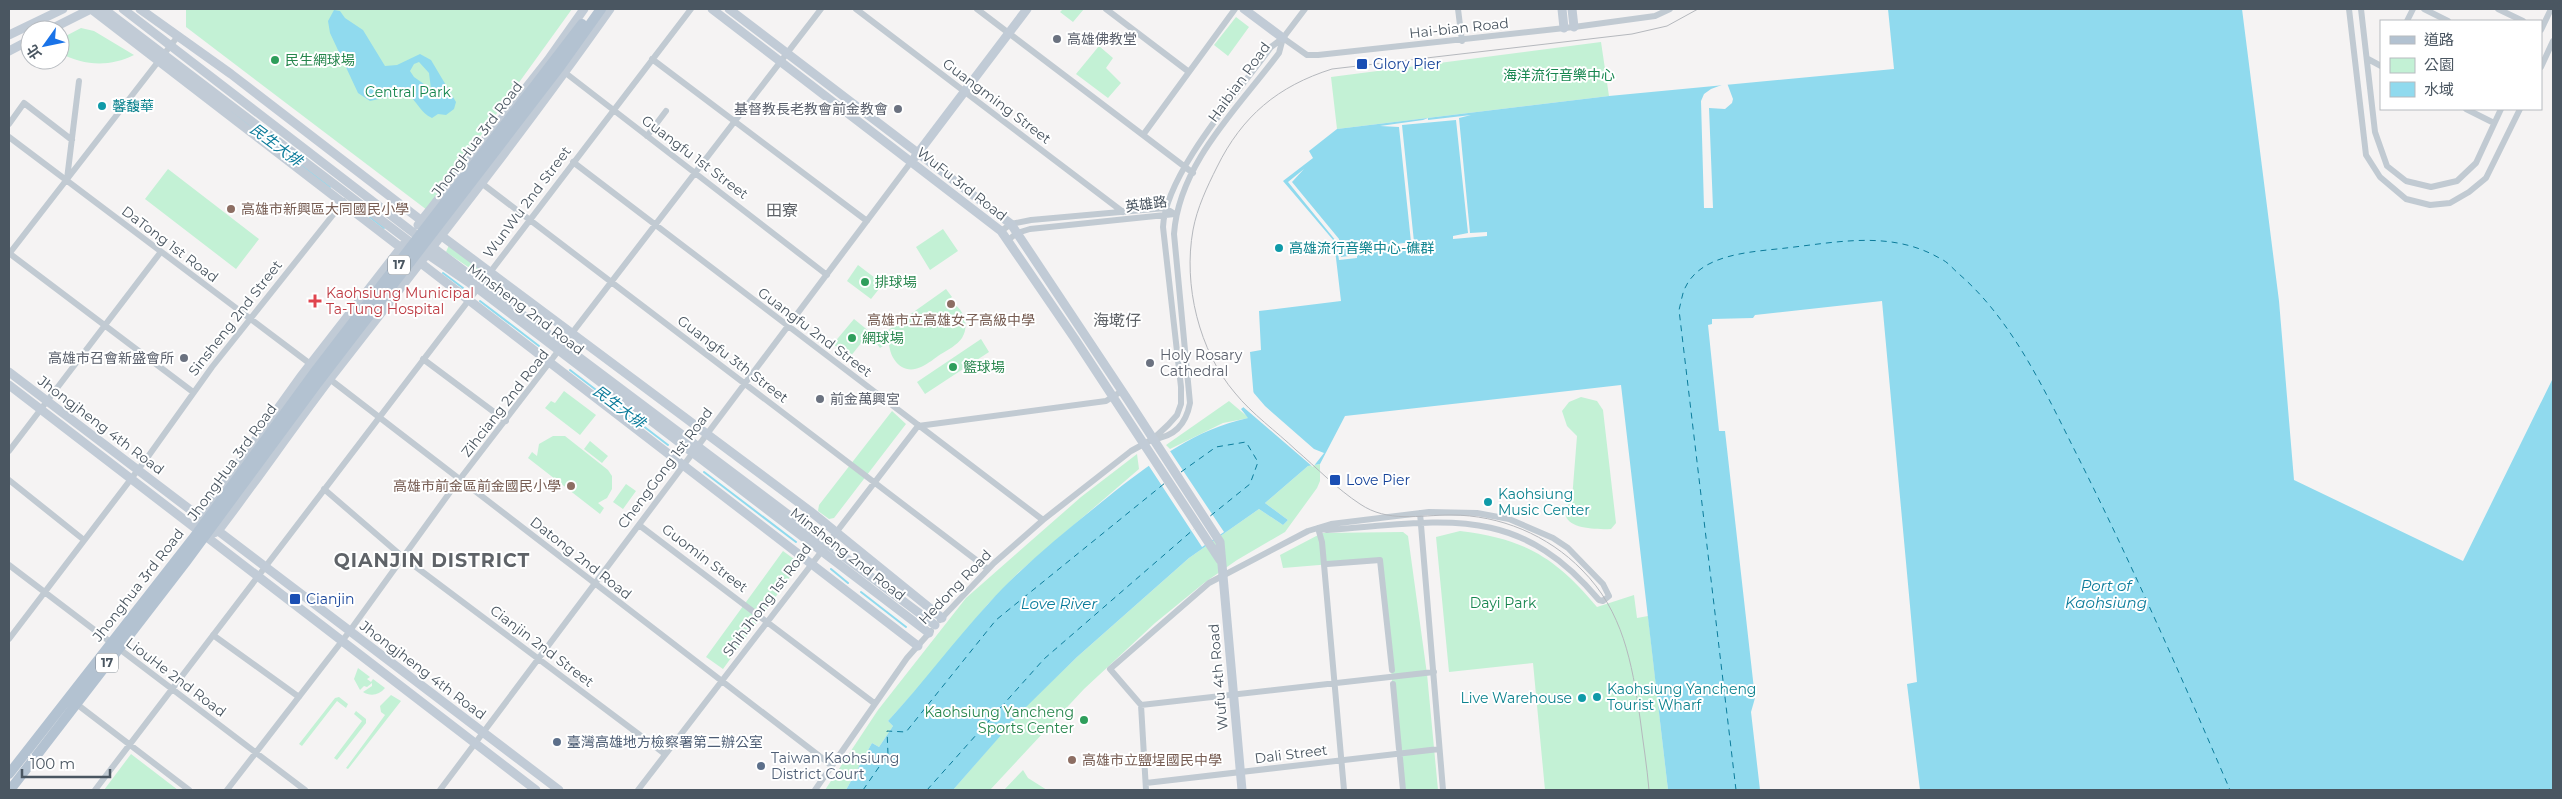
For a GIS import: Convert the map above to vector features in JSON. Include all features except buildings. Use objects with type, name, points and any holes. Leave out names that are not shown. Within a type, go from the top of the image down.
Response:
[{"type":"main road","name":"JhongHua 3rd Road","points":[[201,534],[320,372],[556,66],[593,9]]},
{"type":"main road","name":"17","points":[[556,66],[601,9]]},
{"type":"main road","name":"Jhonghua 3rd Road","points":[[10,790],[110,642],[201,534]]},
{"type":"main road","name":"Jhonghua 3rd Road","points":[[9,774],[71,700],[118,649],[201,534]]},
{"type":"street","points":[[9,35],[63,9]]},
{"type":"street","points":[[69,20],[91,9],[160,58],[342,202],[417,247],[468,301],[811,562],[918,646]]},
{"type":"street","name":"Minsheng 2nd Road","points":[[104,9],[160,58],[348,194],[417,247],[480,285],[563,348],[699,446],[929,633]]},
{"type":"street","name":"Minsheng 2nd Road","points":[[123,9],[354,186],[417,247]]},
{"type":"street","points":[[140,9],[835,532],[942,618]]},
{"type":"street","name":"JhongHua 3rd Road","points":[[556,66],[584,9]]},
{"type":"street","name":"JhongHua 3rd Road","points":[[201,534],[320,372],[556,66],[610,9]]},
{"type":"street","name":"WunWu 2nd Street","points":[[95,790],[691,9]]},
{"type":"street","name":"WuFu 3rd Road","points":[[712,9],[1001,231],[1154,460],[1216,544]]},
{"type":"street","name":"WuFu 3rd Road","points":[[729,9],[789,52],[1011,224],[1153,439]]},
{"type":"street","name":"Zihciang 2nd Road","points":[[227,790],[350,632],[461,479],[821,9]]},
{"type":"street","name":"Guangming Street","points":[[856,9],[1123,212]]},
{"type":"street","points":[[977,9],[1192,173]]},
{"type":"street","points":[[912,162],[1027,9]]},
{"type":"street","points":[[1106,9],[1189,72]]},
{"type":"street","points":[[1143,135],[1235,9]]},
{"type":"street","points":[[1244,9],[1284,38],[1305,9]]},
{"type":"street","points":[[1458,9],[1462,41]]},
{"type":"street","points":[[1562,9],[1569,27]]},
{"type":"street","points":[[1568,9],[1569,27]]},
{"type":"street","points":[[1569,27],[1572,9]]},
{"type":"street","name":"Hai-bian Road","points":[[1284,38],[1307,55],[1462,41],[1569,27],[1670,9]]},
{"type":"street","points":[[2349,9],[2366,155],[2380,177],[2406,198],[2430,205],[2450,203],[2486,178],[2520,110]]},
{"type":"street","points":[[2362,9],[2375,132],[2388,166],[2406,181],[2431,187],[2457,180],[2476,163],[2500,110]]},
{"type":"street","points":[[2424,9],[2446,20]]},
{"type":"street","points":[[2498,9],[2522,20]]},
{"type":"street","points":[[2542,28],[2551,9]]},
{"type":"street","points":[[178,36],[9,254],[193,392]]},
{"type":"street","name":"Haibian Road","points":[[1153,439],[1177,415],[1181,404],[1164,216],[1165,208],[1184,167],[1271,47],[1284,38]]},
{"type":"street","name":"Haibian Road","points":[[1153,439],[1166,438],[1174,432],[1188,414],[1190,403],[1189,373],[1174,234],[1175,214],[1192,173],[1224,126],[1279,53],[1284,38]]},
{"type":"street","points":[[2542,64],[2553,41]]},
{"type":"street","points":[[652,59],[867,221]]},
{"type":"street","points":[[2368,59],[2380,65]]},
{"type":"street","name":"Guangfu 1st Street","points":[[556,66],[828,275]]},
{"type":"street","points":[[67,180],[79,81]]},
{"type":"street","points":[[9,124],[24,104],[72,140]]},
{"type":"street","points":[[2468,110],[2494,123]]},
{"type":"street","points":[[647,136],[666,111]]},
{"type":"street","name":"DaTong 1st Road","points":[[9,137],[160,253],[250,318],[320,372]]},
{"type":"street","name":"Guangfu 2nd Street","points":[[573,162],[1043,520]]},
{"type":"street","name":"ChengGong 1st Road","points":[[440,790],[912,162]]},
{"type":"street","name":"Sinsheng 2nd Street","points":[[9,639],[130,480],[193,392],[363,175]]},
{"type":"street","name":"Guangfu 3th Street","points":[[472,176],[988,569]]},
{"type":"street","name":"英雄路","points":[[1001,231],[1011,224],[1031,220],[1165,208],[1175,214]]},
{"type":"street","name":"英雄路","points":[[1008,240],[1017,233],[1030,229],[1175,214]]},
{"type":"street","points":[[9,451],[160,253]]},
{"type":"street","name":"Minsheng 2nd Road","points":[[563,348],[693,453],[823,546]]},
{"type":"street","points":[[423,359],[506,421]]},
{"type":"street","name":"Jhongjheng 4th Road","points":[[9,372],[558,790]]},
{"type":"street","name":"Datong 2nd Road","points":[[320,372],[831,765]]},
{"type":"street","name":"Jhongjheng 4th Road","points":[[9,385],[130,480],[536,790]]},
{"type":"street","points":[[918,426],[1106,401],[1122,391]]},
{"type":"street","name":"ShihJhong 1st Road","points":[[638,790],[823,546],[918,426]]},
{"type":"street","points":[[1153,439],[1216,544]]},
{"type":"street","name":"Hedong Road","points":[[815,790],[874,703],[918,646],[935,625],[988,569],[1043,520],[1131,451],[1153,439]]},
{"type":"street","points":[[9,480],[84,540]]},
{"type":"street","name":"Cianjin 2nd Street","points":[[324,489],[404,558],[665,754]]},
{"type":"street","points":[[1146,787],[1141,705],[1110,669],[1182,604],[1209,583],[1308,531],[1331,524],[1420,513],[1477,512],[1509,519],[1530,527],[1568,548],[1603,584],[1609,596],[1603,601],[1599,600],[1561,560],[1527,539],[1478,525],[1452,522],[1327,530],[1318,528]]},
{"type":"street","points":[[1420,513],[1443,790]]},
{"type":"street","name":"Guomin Street","points":[[639,525],[874,703]]},
{"type":"street","points":[[1318,528],[1322,542],[1344,790]]},
{"type":"street","name":"Wufu 4th Road","points":[[1216,544],[1223,577],[1242,790]]},
{"type":"street","points":[[823,546],[935,625]]},
{"type":"street","points":[[1327,564],[1380,560],[1392,670]]},
{"type":"street","name":"LiouHe 2nd Road","points":[[9,565],[305,790]]},
{"type":"street","points":[[213,635],[299,697]]},
{"type":"street","points":[[1141,705],[1434,672]]},
{"type":"street","points":[[1393,684],[1399,749]]},
{"type":"street","points":[[71,700],[189,790]]},
{"type":"street","name":"Dali Street","points":[[1146,787],[1240,772],[1439,749]]},
{"type":"street","points":[[1400,758],[1403,790]]},
{"type":"green space","name":"Central Park","points":[[186,9],[572,9],[427,210],[186,27]]},
{"type":"green space","points":[[1063,9],[1084,9],[1073,22],[1060,12]]},
{"type":"green space","points":[[1236,17],[1249,27],[1228,56],[1214,45]]},
{"type":"green space","points":[[81,28],[94,31],[134,55],[116,62],[106,63],[88,63],[78,60],[70,57],[70,34]]},
{"type":"green space","name":"海洋流行音樂中心","points":[[1601,42],[1609,96],[1337,129],[1331,77]]},
{"type":"green space","points":[[1099,46],[1113,58],[1106,68],[1121,83],[1108,98],[1076,74]]},
{"type":"green space","points":[[168,169],[259,239],[236,269],[145,199]]},
{"type":"green space","points":[[943,229],[958,251],[930,270],[916,247]]},
{"type":"green space","points":[[449,245],[480,268],[477,273],[446,252]]},
{"type":"green space","name":"排球場","points":[[858,265],[883,284],[871,299],[847,281]]},
{"type":"green space","points":[[946,289],[952,297],[947,301],[957,306],[964,315],[966,326],[962,338],[958,343],[924,366],[914,369],[903,367],[898,364],[891,354],[889,342],[880,348],[874,340]]},
{"type":"green space","name":"網球場","points":[[854,319],[870,332],[850,357],[833,344]]},
{"type":"green space","name":"籃球場","points":[[981,339],[989,352],[925,394],[917,382]]},
{"type":"green space","points":[[564,391],[596,415],[580,435],[545,408],[551,401],[555,403]]},
{"type":"green space","points":[[1581,397],[1597,401],[1603,410],[1616,523],[1611,529],[1585,528],[1569,522],[1566,516],[1566,509],[1572,499],[1577,436],[1567,426],[1562,411],[1569,402]]},
{"type":"green space","points":[[1229,401],[1249,418],[1223,423],[1170,449],[1166,445]]},
{"type":"green space","points":[[892,411],[906,424],[834,518],[829,519],[818,511],[819,505]]},
{"type":"green space","points":[[553,436],[565,436],[608,470],[612,476],[612,489],[607,498],[598,503],[604,508],[600,514],[528,458],[532,452],[537,456],[539,444]]},
{"type":"green space","points":[[590,441],[608,456],[602,463],[584,449]]},
{"type":"green space","points":[[1137,454],[1139,469],[1019,572],[988,604],[888,721],[893,726],[879,747],[872,743],[846,790],[825,790],[878,710],[966,598],[1081,497]]},
{"type":"green space","points":[[1320,464],[1320,481],[1317,488],[1285,532],[1237,560],[1204,583],[1155,623],[1084,689],[990,790],[953,790],[1023,709],[1077,657],[1189,558],[1259,509],[1283,525],[1288,520],[1265,503],[1308,466]]},
{"type":"green space","points":[[626,484],[636,491],[623,509],[613,502]]},
{"type":"green space","name":"Dayi Park","points":[[1460,531],[1503,539],[1537,553],[1567,575],[1597,607],[1634,595],[1637,618],[1648,616],[1668,790],[1545,790],[1533,663],[1449,672],[1436,537]]},
{"type":"green space","points":[[1403,532],[1408,536],[1427,674],[1438,790],[1403,790],[1380,560],[1283,568],[1280,555],[1322,533]]},
{"type":"green space","points":[[783,551],[794,559],[798,566],[723,669],[706,657]]},
{"type":"green space","points":[[358,668],[370,677],[367,679],[371,682],[373,679],[385,688],[375,694],[363,692],[372,686],[372,683],[360,690],[354,679]]},
{"type":"green space","points":[[391,695],[401,701],[348,769],[346,768],[385,715],[381,712],[380,706]]},
{"type":"green space","points":[[339,697],[348,704],[346,708],[337,701],[302,746],[299,744],[335,698]]},
{"type":"green space","points":[[356,711],[366,719],[366,723],[337,760],[334,758],[362,721],[354,714]]},
{"type":"green space","points":[[131,754],[178,790],[104,790]]},
{"type":"green space","points":[[1023,770],[1028,778],[1047,790],[1004,790]]},
{"type":"water","name":"Port of Kaohsiung","points":[[1888,9],[2242,9],[2279,301],[2294,480],[2463,561],[2553,378],[2553,790],[1920,790],[1907,684],[1917,682],[1882,301],[1755,315],[1753,318],[1712,319],[1712,324],[1708,325],[1719,431],[1725,431],[1755,698],[1751,712],[1760,790],[1668,790],[1621,385],[1345,416],[1320,464],[1308,466],[1265,503],[1288,520],[1283,525],[1259,509],[1189,558],[1077,657],[1023,710],[953,790],[846,790],[872,743],[879,747],[893,726],[888,721],[976,617],[1018,573],[1098,505],[1161,457],[1210,430],[1248,418],[1241,409],[1254,399],[1250,352],[1261,350],[1259,311],[1341,301],[1334,241],[1283,181],[1313,158],[1309,151],[1337,129],[1609,96],[1894,69]]},
{"type":"water","points":[[334,10],[340,11],[345,18],[363,30],[385,66],[397,65],[420,54],[431,60],[456,102],[454,109],[446,115],[438,114],[432,118],[424,113],[406,93],[370,101],[358,93],[330,33],[328,21]],"holes":[[[419,62],[429,73],[431,89],[414,77],[410,71],[414,64]]]},
{"type":"pier","points":[[1727,83],[1733,99],[1732,103],[1725,109],[1709,108],[1713,208],[1704,208],[1701,101],[1704,94],[1711,89]]},
{"type":"pier","points":[[1471,115],[1459,118],[1470,233],[1487,232],[1487,236],[1453,239],[1453,236],[1468,233],[1456,120],[1402,125],[1414,242],[1429,240],[1430,244],[1390,249],[1389,245],[1411,242],[1399,127],[1380,126],[1428,118],[1428,120]]},
{"type":"pier","points":[[1304,169],[1292,182],[1339,239],[1341,257],[1357,255],[1357,258],[1339,260],[1336,241],[1288,182]]},
{"type":"pier","points":[[1253,392],[1265,406],[1314,449],[1324,453],[1313,467],[1242,406],[1251,398]]},
{"type":"pier","points":[[1168,448],[1224,532],[1202,547],[1147,463]]},
{"type":"waterway","name":"民生大排","points":[[223,105],[330,187]]},
{"type":"waterway","name":"民生大排","points":[[353,204],[384,228]]},
{"type":"waterway","name":"民生大排","points":[[443,273],[463,288]]},
{"type":"waterway","name":"民生大排","points":[[480,301],[539,346]]},
{"type":"waterway","name":"民生大排","points":[[570,370],[668,445]]},
{"type":"waterway","name":"民生大排","points":[[704,472],[796,542]]},
{"type":"waterway","name":"民生大排","points":[[831,569],[848,583]]},
{"type":"waterway","name":"民生大排","points":[[861,592],[906,627]]},
{"type":"ferry route","points":[[1736,790],[1679,310],[1685,288],[1693,276],[1715,261],[1744,253],[1865,240],[1904,244],[1944,260],[1978,292],[2011,334],[2039,380],[2096,493],[2136,577],[2230,790]]},
{"type":"ferry route","points":[[1181,472],[1216,447],[1246,442],[1258,462],[1250,484],[1209,517]]},
{"type":"ferry route","points":[[863,790],[888,754],[887,731],[906,732],[996,620],[1165,483]]},
{"type":"ferry route","points":[[927,790],[1044,659],[1194,529]]},
{"type":"tram line","points":[[1649,790],[1640,718],[1629,658],[1616,620],[1596,586],[1569,558],[1539,537],[1522,529],[1505,523],[1469,516],[1404,517],[1382,514],[1360,504],[1343,492],[1249,408],[1222,376],[1203,337],[1197,316],[1192,295],[1190,251],[1193,230],[1200,206],[1227,149],[1250,118],[1278,94],[1295,84],[1332,69],[1632,34],[1667,26],[1698,9]]},
{"type":"place","name":"高雄佛教堂","points":[[1057,39]]},
{"type":"place","name":"民生網球場","points":[[275,60]]},
{"type":"place","name":"Glory Pier","points":[[1362,64]]},
{"type":"place","name":"馨馥華","points":[[102,106]]},
{"type":"place","name":"基督教長老教會前金教會","points":[[898,109]]},
{"type":"place","name":"高雄市新興區大同國民小學","points":[[231,209]]},
{"type":"place","name":"高雄流行音樂中心-礁群","points":[[1279,248]]},
{"type":"place","name":"排球場","points":[[865,282]]},
{"type":"place","name":"Kaohsiung Municipal Ta-Tung Hospital","points":[[315,301]]},
{"type":"place","name":"高雄市立高雄女子高級中學","points":[[951,304]]},
{"type":"place","name":"網球場","points":[[852,338]]},
{"type":"place","name":"高雄市召會新盛會所","points":[[184,358]]},
{"type":"place","name":"Holy Rosary Cathedral","points":[[1150,363]]},
{"type":"place","name":"籃球場","points":[[953,367]]},
{"type":"place","name":"前金萬興宮","points":[[820,399]]},
{"type":"place","name":"Love Pier","points":[[1335,480]]},
{"type":"place","name":"高雄市前金區前金國民小學","points":[[571,486]]},
{"type":"place","name":"Kaohsiung Music Center","points":[[1488,502]]},
{"type":"place","name":"Cianjin","points":[[295,599]]},
{"type":"place","name":"Kaohsiung Yancheng Tourist Wharf","points":[[1597,697]]},
{"type":"place","name":"Live Warehouse","points":[[1582,698]]},
{"type":"place","name":"Kaohsiung Yancheng Sports Center","points":[[1084,720]]},
{"type":"place","name":"臺灣高雄地方檢察署第二辦公室","points":[[557,742]]},
{"type":"place","name":"高雄市立鹽埕國民中學","points":[[1072,760]]},
{"type":"place","name":"Taiwan Kaohsiung District Court","points":[[761,766]]},
{"type":"district","name":"田寮","points":[[782,210]]},
{"type":"district","name":"海墘仔","points":[[1117,320]]},
{"type":"district","name":"QIANJIN DISTRICT","points":[[432,560]]},
{"type":"water label","name":"Love River","points":[[1059,604]]}]
